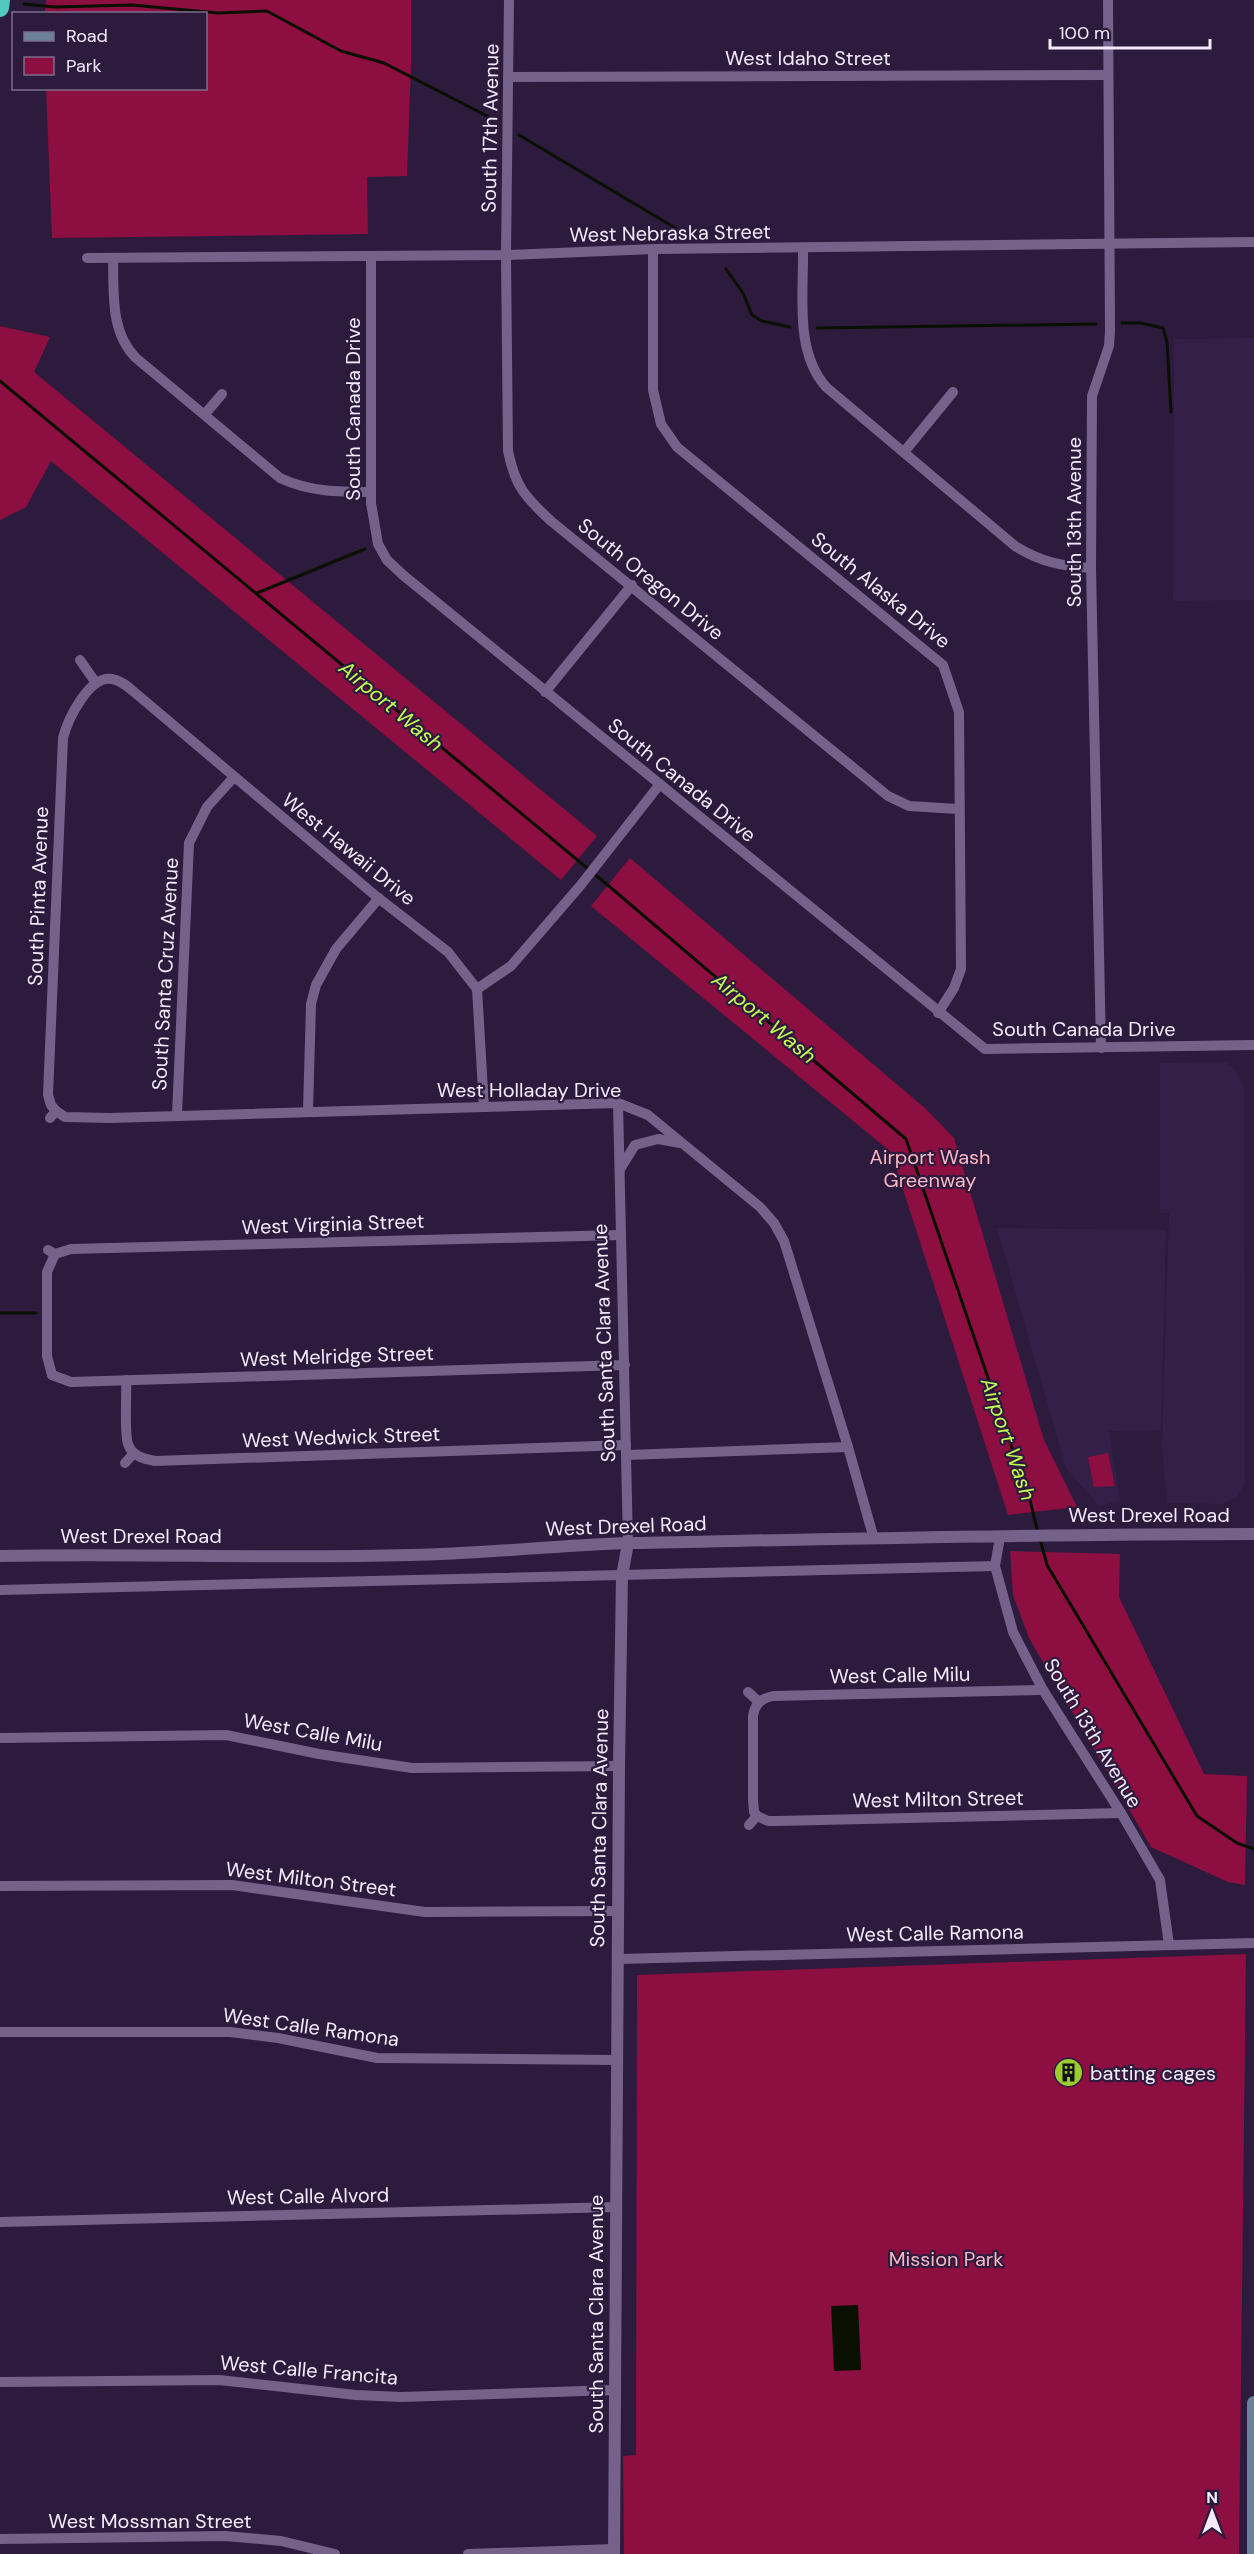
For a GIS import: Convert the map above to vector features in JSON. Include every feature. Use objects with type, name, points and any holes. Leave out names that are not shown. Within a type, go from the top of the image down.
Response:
[{"type":"highway","points":[[0,8],[1,0]]},
{"type":"main road","points":[[1254,2403],[1254,2554]]},
{"type":"street","name":"South 17th Avenue","points":[[506,255],[509,0]]},
{"type":"street","name":"South 13th Avenue","points":[[1101,1048],[1091,568],[1092,396],[1109,346],[1108,0]]},
{"type":"street","name":"West Idaho Street","points":[[508,77],[1108,75]]},
{"type":"street","name":"West Nebraska Street","points":[[87,258],[506,255],[652,249],[1254,242]]},
{"type":"street","points":[[803,248],[805,334],[812,368],[826,387],[1015,546],[1062,567],[1091,568]]},
{"type":"street","name":"South Alaska Drive","points":[[652,249],[654,390],[661,424],[677,447],[943,665],[959,712],[961,969],[954,988],[938,1013]]},
{"type":"street","name":"South Oregon Drive","points":[[506,255],[508,451],[515,480],[529,500],[551,521],[888,796],[909,806],[958,809]]},
{"type":"street","name":"South Canada Drive","points":[[371,256],[371,492],[378,544],[387,560],[545,692],[985,1049],[1254,1045]]},
{"type":"street","points":[[113,258],[114,311],[121,338],[136,358],[280,478],[300,488],[317,491],[371,492]]},
{"type":"street","points":[[904,452],[953,392]]},
{"type":"street","points":[[205,414],[222,394]]},
{"type":"street","points":[[545,692],[632,585]]},
{"type":"street","points":[[80,660],[97,682]]},
{"type":"street","name":"West Hawaii Drive","points":[[97,682],[111,678],[122,682],[379,898],[448,952],[477,989]]},
{"type":"street","name":"South Pinta Avenue","points":[[53,1114],[48,1095],[63,738],[82,698],[97,682]]},
{"type":"street","name":"South Santa Cruz Avenue","points":[[177,1115],[189,843],[207,807],[234,777]]},
{"type":"street","points":[[484,1107],[477,989],[511,966],[580,886],[660,784]]},
{"type":"street","points":[[308,1112],[311,1004],[316,985],[336,949],[379,898]]},
{"type":"street","name":"West Holladay Drive","points":[[53,1114],[74,1118],[618,1103],[648,1115],[760,1208],[774,1223],[784,1241],[874,1539]]},
{"type":"street","name":"South Santa Clara Avenue","points":[[614,2552],[619,1766],[622,1576],[628,1543],[618,1103]]},
{"type":"street","points":[[618,1172],[635,1145],[658,1139],[684,1144]]},
{"type":"street","name":"West Virginia Street","points":[[48,1379],[47,1272],[52,1252],[71,1249],[621,1235]]},
{"type":"street","name":"West Melridge Street","points":[[48,1379],[71,1382],[625,1365]]},
{"type":"street","points":[[125,1462],[134,1454],[128,1444],[126,1380]]},
{"type":"street","name":"West Wedwick Street","points":[[134,1454],[142,1459],[155,1461],[848,1447]]},
{"type":"street","name":"West Drexel Road","points":[[0,1556],[115,1553],[272,1557],[406,1556],[628,1543],[1057,1535],[1254,1534]]},
{"type":"street","name":"South 13th Avenue","points":[[1000,1537],[996,1566],[1013,1632],[1043,1690],[1121,1813],[1160,1880],[1169,1945]]},
{"type":"street","points":[[0,1590],[996,1566]]},
{"type":"street","name":"West Calle Milu","points":[[759,1702],[772,1696],[1043,1690]]},
{"type":"street","points":[[748,1692],[759,1702],[753,1716],[753,1807],[757,1816],[749,1825]]},
{"type":"street","name":"West Calle Milu","points":[[0,1738],[226,1735],[319,1754],[412,1768],[619,1766]]},
{"type":"street","name":"West Milton Street","points":[[757,1816],[768,1821],[777,1821],[1121,1813]]},
{"type":"street","name":"West Milton Street","points":[[0,1886],[232,1885],[425,1912],[618,1911]]},
{"type":"street","name":"West Calle Ramona","points":[[618,1959],[1254,1943]]},
{"type":"street","name":"West Calle Ramona","points":[[0,2032],[230,2032],[278,2038],[377,2058],[617,2060]]},
{"type":"street","name":"West Calle Alvord","points":[[0,2222],[616,2207]]},
{"type":"street","name":"West Calle Francita","points":[[0,2382],[219,2380],[356,2395],[401,2397],[615,2390]]},
{"type":"street","name":"West Mossman Street","points":[[0,2540],[225,2536],[281,2541],[335,2554]]},
{"type":"street","points":[[468,2554],[614,2552]]},
{"type":"shaded area","points":[[1254,338],[1254,600],[1173,601],[1174,339]]},
{"type":"shaded area","points":[[1225,1062],[1236,1071],[1244,1088],[1245,1483],[1238,1495],[1223,1504],[1167,1503],[1162,1446],[1169,1214],[1160,1213],[1160,1063]]},
{"type":"shaded area","points":[[997,1228],[1166,1230],[1161,1430],[1109,1431],[1120,1501],[1099,1506],[1066,1468]]},
{"type":"shaded area","points":[[858,2305],[861,2370],[834,2371],[831,2306]]},
{"type":"green space","points":[[46,0],[411,0],[407,176],[367,177],[368,234],[52,238],[46,90],[207,90],[207,12],[45,12]]},
{"type":"green space","points":[[0,326],[50,337],[34,372],[597,836],[561,880],[51,461],[26,507],[0,520]]},
{"type":"green space","name":"Airport Wash Greenway","points":[[630,858],[926,1109],[954,1138],[1044,1440],[1077,1507],[1008,1515],[891,1152],[591,906]]},
{"type":"green space","points":[[1108,1453],[1115,1486],[1094,1487],[1088,1457]]},
{"type":"green space","points":[[1010,1551],[1120,1554],[1119,1597],[1204,1774],[1247,1776],[1245,1885],[1228,1882],[1151,1847],[1029,1638],[1013,1595]]},
{"type":"green space","name":"Mission Park","points":[[1246,1954],[1239,2554],[624,2554],[623,2456],[636,2455],[637,1975]]},
{"type":"waterway","points":[[24,4],[55,7],[132,5],[218,13],[267,11],[341,51],[384,63],[493,119]]},
{"type":"waterway","points":[[519,135],[677,229]]},
{"type":"waterway","points":[[726,269],[743,293],[752,315],[762,321],[790,327]]},
{"type":"waterway","points":[[1122,323],[1141,323],[1163,328],[1167,342],[1171,412]]},
{"type":"waterway","points":[[817,328],[1096,324]]},
{"type":"waterway","name":"Airport Wash","points":[[0,381],[610,887],[906,1139],[1030,1500],[1038,1533]]},
{"type":"waterway","points":[[257,593],[365,549]]},
{"type":"waterway","points":[[0,1313],[36,1313]]},
{"type":"waterway","name":"Airport Wash","points":[[1040,1539],[1047,1565],[1197,1816],[1237,1843],[1254,1849]]},
{"type":"place","name":"batting cages","points":[[1069,2073]]}]
